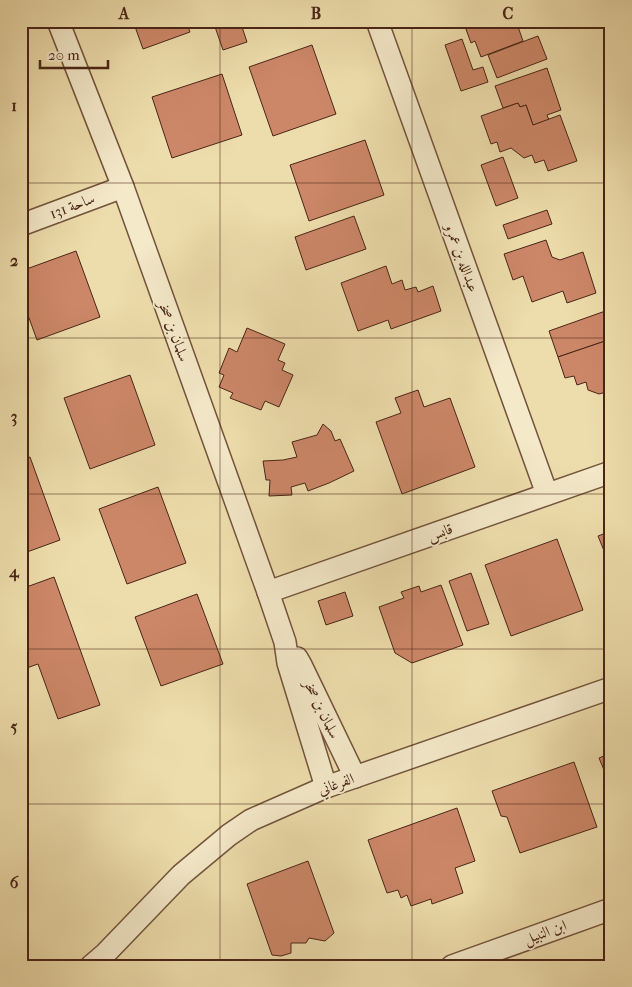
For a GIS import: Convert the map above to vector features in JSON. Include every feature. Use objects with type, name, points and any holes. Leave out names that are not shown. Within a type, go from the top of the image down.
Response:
[{"type":"street","name":"سلمان بن صخر","points":[[58,21],[123,187],[268,592],[285,642],[288,663],[326,788]]},
{"type":"street","name":"عبدالله بن عمرو","points":[[377,21],[547,494]]},
{"type":"street","name":"ساحة 131","points":[[21,225],[123,187]]},
{"type":"street","name":"قابس","points":[[268,592],[611,472]]},
{"type":"street","name":"سلمان بن صخر","points":[[285,642],[301,665],[355,777]]},
{"type":"street","name":"الفرغاني","points":[[98,962],[181,875],[229,835],[251,820],[355,777],[611,688]]},
{"type":"street","name":"ابن النبيل","points":[[452,966],[611,909]]},
{"type":"building","points":[[133,21],[186,21],[190,32],[143,49]]},
{"type":"building","points":[[213,21],[240,21],[247,42],[223,50]]},
{"type":"building","points":[[463,21],[516,21],[523,41],[481,57],[475,41],[471,43]]},
{"type":"building","points":[[538,36],[547,59],[497,78],[488,55]]},
{"type":"building","points":[[462,39],[473,70],[483,67],[488,82],[461,91],[445,45]]},
{"type":"building","points":[[312,45],[336,114],[273,136],[249,67]]},
{"type":"building","points":[[547,68],[561,110],[547,115],[549,120],[533,125],[526,105],[520,107],[518,103],[503,108],[495,86]]},
{"type":"building","points":[[222,74],[242,135],[172,158],[152,97]]},
{"type":"building","points":[[518,103],[520,107],[526,105],[533,125],[560,115],[577,161],[548,171],[544,160],[535,163],[532,155],[524,158],[511,148],[500,152],[497,142],[491,144],[481,116]]},
{"type":"building","points":[[365,140],[384,195],[309,221],[290,165]]},
{"type":"building","points":[[503,157],[518,198],[496,206],[481,165]]},
{"type":"building","points":[[547,210],[552,224],[508,239],[503,225]]},
{"type":"building","points":[[354,216],[366,249],[306,270],[295,237]]},
{"type":"building","points":[[546,240],[552,257],[560,260],[583,252],[596,293],[567,303],[563,291],[532,302],[523,276],[513,280],[504,254]]},
{"type":"building","points":[[76,251],[100,317],[37,340],[21,296],[21,271]]},
{"type":"building","points":[[386,266],[392,284],[402,280],[405,290],[416,287],[418,292],[433,286],[441,311],[391,329],[388,320],[358,331],[341,283]]},
{"type":"building","points":[[611,309],[611,339],[558,357],[549,331]]},
{"type":"building","points":[[247,328],[285,344],[278,360],[285,363],[282,370],[293,375],[279,407],[265,401],[261,410],[230,398],[233,393],[219,387],[224,375],[219,373],[229,348],[237,352]]},
{"type":"building","points":[[611,339],[610,404],[606,392],[599,394],[588,390],[586,382],[577,385],[574,376],[565,378],[558,357]]},
{"type":"building","points":[[130,375],[155,445],[90,469],[64,398]]},
{"type":"building","points":[[418,390],[424,407],[450,398],[475,467],[402,494],[376,422],[401,413],[395,398]]},
{"type":"building","points":[[323,424],[331,431],[335,441],[340,439],[354,471],[308,491],[305,483],[291,487],[292,495],[269,496],[270,480],[266,480],[263,461],[297,457],[292,442],[317,435]]},
{"type":"building","points":[[30,457],[60,540],[27,552],[21,536],[21,460]]},
{"type":"building","points":[[158,487],[186,563],[127,584],[99,509]]},
{"type":"building","points":[[611,531],[611,568],[598,536]]},
{"type":"building","points":[[557,539],[583,610],[511,636],[485,565]]},
{"type":"building","points":[[471,573],[489,624],[467,631],[449,581]]},
{"type":"building","points":[[54,577],[100,705],[58,719],[38,664],[21,670],[21,589]]},
{"type":"building","points":[[441,585],[463,645],[412,663],[395,653],[379,607],[404,598],[401,592],[419,586],[421,592]]},
{"type":"building","points":[[345,592],[353,616],[326,625],[318,601]]},
{"type":"building","points":[[197,594],[223,664],[161,686],[135,617]]},
{"type":"building","points":[[611,753],[611,787],[599,758]]},
{"type":"building","points":[[574,762],[597,827],[520,853],[507,817],[501,816],[492,791]]},
{"type":"building","points":[[457,808],[475,861],[455,868],[463,893],[432,904],[431,899],[411,906],[407,895],[401,898],[398,890],[387,893],[368,840]]},
{"type":"building","points":[[308,861],[334,933],[325,941],[309,938],[306,943],[291,943],[291,953],[281,956],[272,955],[247,884]]}]
